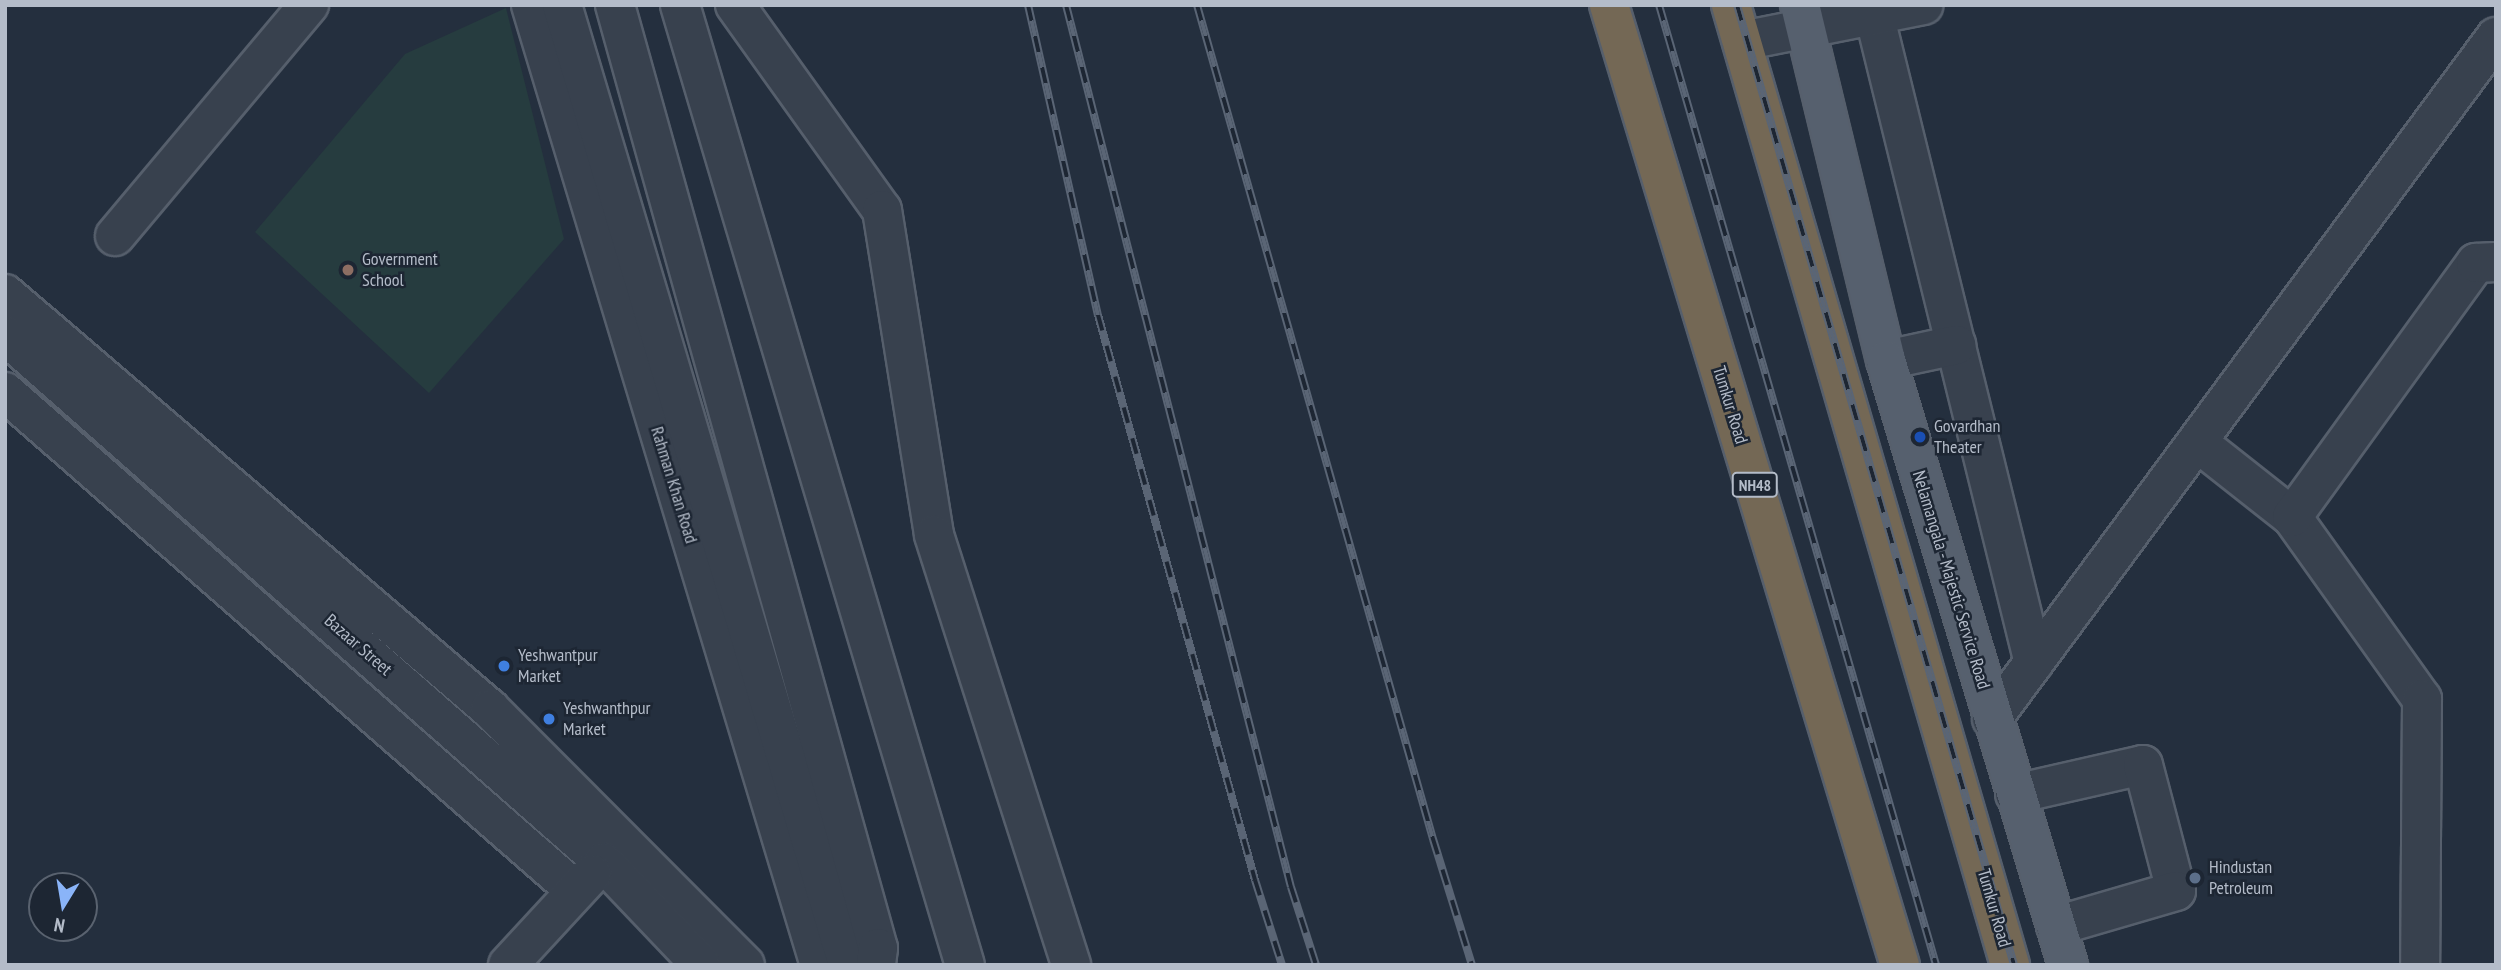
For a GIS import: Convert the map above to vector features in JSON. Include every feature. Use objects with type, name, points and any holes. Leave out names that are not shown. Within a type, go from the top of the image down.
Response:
[{"type":"highway","name":"Tumkur Road","points":[[1609,5],[1900,965]]},
{"type":"highway","name":"Tumkur Road","points":[[1731,5],[2010,965]]},
{"type":"main road","name":"Nelamangala - Majestic Service Road","points":[[1802,17],[1886,360],[2068,965]]},
{"type":"street","points":[[115,236],[309,5]]},
{"type":"street","name":"Rahman Khan Road","points":[[531,5],[820,965]]},
{"type":"street","name":"Rahman Khan Road","points":[[562,5],[848,965]]},
{"type":"street","points":[[615,5],[878,948],[876,965]]},
{"type":"street","points":[[680,5],[965,965]]},
{"type":"street","points":[[735,5],[881,210],[934,536],[1071,965]]},
{"type":"street","points":[[1742,41],[1802,17],[1874,14],[1923,5]]},
{"type":"street","points":[[1874,14],[2034,663]]},
{"type":"street","points":[[1992,719],[2496,37]]},
{"type":"street","points":[[2292,517],[2476,263],[2496,262]]},
{"type":"street","points":[[5,294],[490,709],[745,965]]},
{"type":"street","name":"Bazaar Street","points":[[5,335],[603,862],[701,965]]},
{"type":"street","points":[[1886,360],[1956,345]]},
{"type":"street","points":[[5,392],[576,891]]},
{"type":"street","points":[[2197,442],[2292,517],[2421,699],[2420,965]]},
{"type":"street","points":[[2015,794],[2143,765],[2176,891],[2056,926]]},
{"type":"street","points":[[508,965],[603,862]]},
{"type":"green space","points":[[506,8],[564,239],[429,393],[255,232],[405,54]]},
{"type":"railway","points":[[1028,5],[1098,315],[1255,880],[1282,965]]},
{"type":"railway","points":[[1066,5],[1291,887],[1316,965]]},
{"type":"railway","points":[[1197,5],[1433,839],[1472,965]]},
{"type":"railway","points":[[1659,5],[1936,965]]},
{"type":"railway","points":[[1737,5],[2014,965]]},
{"type":"place","name":"Government School","points":[[348,270]]},
{"type":"place","name":"Govardhan Theater","points":[[1920,437]]},
{"type":"place","name":"Yeshwantpur Market","points":[[504,666]]},
{"type":"place","name":"Yeshwanthpur Market","points":[[549,719]]},
{"type":"place","name":"Hindustan Petroleum","points":[[2195,878]]}]
